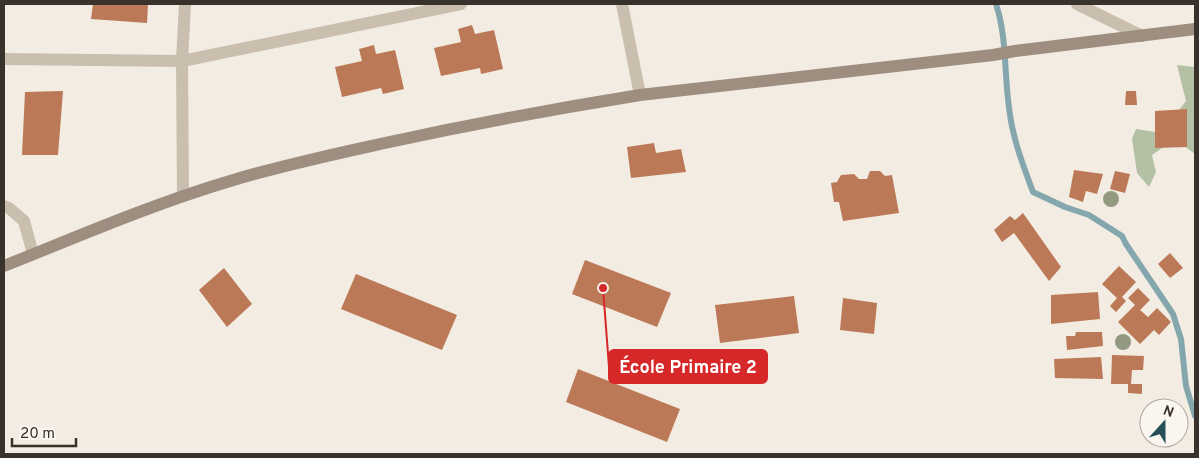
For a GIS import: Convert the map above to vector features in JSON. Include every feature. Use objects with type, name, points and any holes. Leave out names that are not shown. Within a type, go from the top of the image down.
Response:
[{"type":"main road","points":[[4,266],[183,195],[269,170],[327,156],[512,117],[640,95],[993,55],[1195,29]]},
{"type":"street","points":[[183,195],[182,61],[185,4]]},
{"type":"street","points":[[4,59],[182,61],[461,4]]},
{"type":"street","points":[[622,4],[640,95]]},
{"type":"street","points":[[1077,4],[1142,36]]},
{"type":"street","points":[[4,206],[24,221],[33,254]]},
{"type":"green space","points":[[1177,65],[1195,67],[1195,154],[1175,139],[1152,155],[1156,172],[1149,187],[1137,173],[1132,139],[1136,129],[1161,133],[1186,101]]},
{"type":"building","points":[[93,4],[148,4],[147,23],[91,19]]},
{"type":"building","points":[[472,25],[475,34],[494,30],[503,69],[481,74],[480,68],[441,76],[434,48],[461,42],[458,29]]},
{"type":"building","points":[[374,45],[376,54],[395,50],[404,89],[383,94],[381,88],[342,97],[335,67],[362,61],[359,49]]},
{"type":"building","points":[[63,91],[58,155],[22,155],[25,92]]},
{"type":"building","points":[[1126,91],[1136,91],[1137,105],[1125,105]]},
{"type":"building","points":[[1187,109],[1187,147],[1155,148],[1155,111]]},
{"type":"building","points":[[654,143],[656,153],[681,149],[686,172],[631,178],[627,147]]},
{"type":"building","points":[[1074,170],[1103,174],[1097,194],[1086,191],[1083,202],[1069,197]]},
{"type":"building","points":[[870,171],[880,171],[885,176],[892,175],[899,213],[843,221],[839,202],[834,202],[831,183],[837,182],[841,175],[854,174],[859,179],[867,179]]},
{"type":"building","points":[[1115,171],[1130,174],[1125,193],[1110,189]]},
{"type":"building","points":[[1023,213],[1061,267],[1049,281],[1014,233],[1002,242],[994,230],[1010,216],[1015,220]]},
{"type":"building","points":[[1170,253],[1183,268],[1170,278],[1158,264]]},
{"type":"building","points":[[585,260],[671,293],[657,327],[572,294]]},
{"type":"building","points":[[1119,266],[1136,282],[1122,297],[1126,301],[1116,312],[1110,306],[1117,298],[1102,284]]},
{"type":"building","points":[[224,268],[252,304],[227,327],[199,290]]},
{"type":"building","points":[[356,274],[457,315],[442,350],[341,309]]},
{"type":"building","points":[[1138,288],[1150,300],[1140,310],[1148,317],[1157,308],[1171,322],[1159,335],[1154,330],[1140,344],[1118,322],[1135,305],[1128,298]]},
{"type":"building","points":[[1098,292],[1100,319],[1051,324],[1051,295]]},
{"type":"building","points":[[794,296],[799,333],[720,343],[715,305]]},
{"type":"building","points":[[843,298],[877,303],[874,334],[840,330]]},
{"type":"building","points":[[1076,332],[1102,332],[1103,346],[1067,350],[1066,336],[1075,336]]},
{"type":"building","points":[[1112,355],[1144,356],[1143,370],[1132,370],[1131,384],[1142,384],[1142,394],[1128,393],[1128,384],[1111,384]]},
{"type":"building","points":[[1101,357],[1103,379],[1055,378],[1054,359]]},
{"type":"building","points":[[578,369],[680,409],[667,442],[566,402]]},
{"type":"waterway","points":[[996,4],[1002,29],[1010,118],[1018,151],[1033,192],[1065,207],[1089,215],[1122,236],[1173,314],[1181,339],[1186,386],[1195,416]]},
{"type":"place","name":"École Primaire 2","points":[[603,288]]}]
